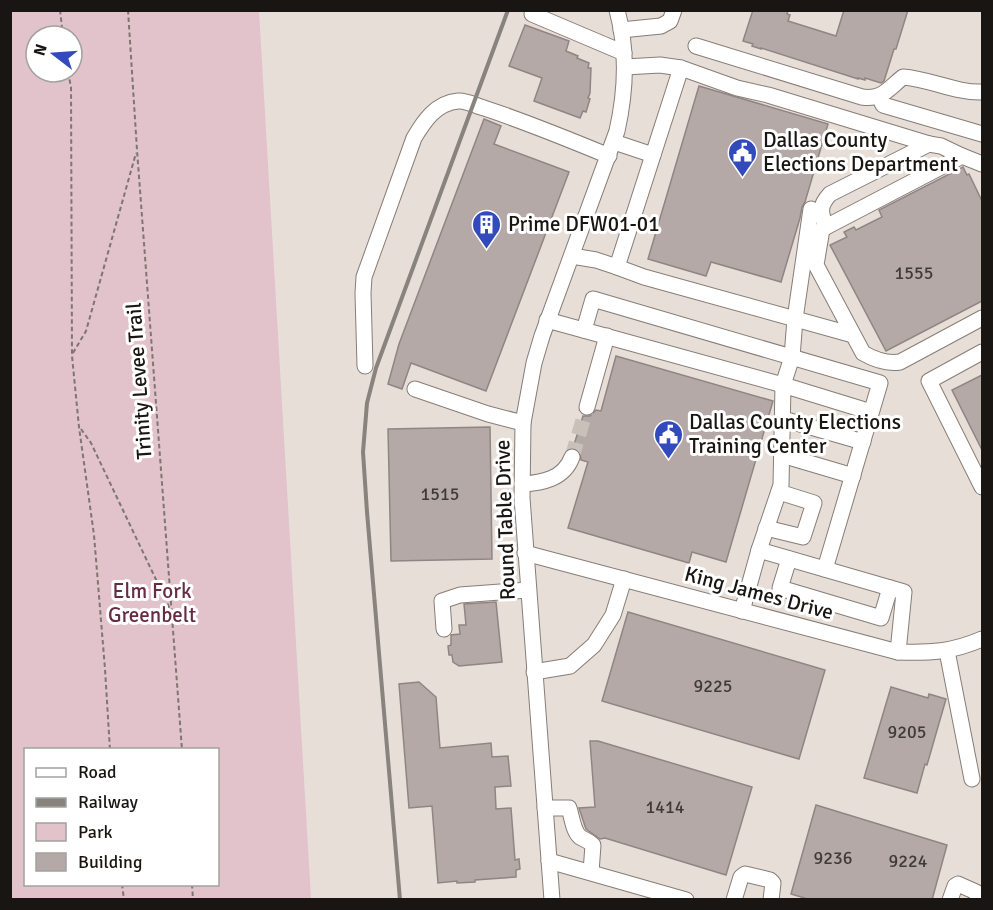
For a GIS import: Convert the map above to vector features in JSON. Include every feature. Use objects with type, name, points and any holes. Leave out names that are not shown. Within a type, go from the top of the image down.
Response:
[{"type":"street","name":"Round Table Drive","points":[[552,900],[522,516],[524,423],[534,363],[547,320],[612,149],[623,101],[625,60],[617,10]]},
{"type":"street","points":[[621,30],[661,26],[670,21],[674,10]]},
{"type":"street","points":[[532,14],[625,60],[681,68],[737,88],[941,146],[982,164]]},
{"type":"street","points":[[696,46],[871,99],[879,97],[903,77],[918,78],[972,93],[982,92]]},
{"type":"street","points":[[617,267],[681,68]]},
{"type":"street","points":[[879,97],[883,105],[982,134]]},
{"type":"street","points":[[365,366],[364,277],[414,138],[427,118],[439,108],[456,101],[463,101],[612,149],[653,154]]},
{"type":"street","points":[[826,226],[821,213],[824,201],[830,194],[928,144]]},
{"type":"street","points":[[962,156],[826,226],[822,229],[816,265],[863,353],[874,359],[890,363],[900,362],[982,318]]},
{"type":"street","points":[[742,611],[781,485],[783,385],[792,357],[795,319],[811,209]]},
{"type":"street","points":[[572,256],[596,260],[644,277],[853,335]]},
{"type":"street","points":[[584,330],[593,299],[880,384],[825,569]]},
{"type":"street","points":[[547,320],[783,385],[871,412]]},
{"type":"street","points":[[588,407],[607,336]]},
{"type":"street","points":[[982,352],[929,381],[982,487]]},
{"type":"street","points":[[415,389],[488,414],[524,423]]},
{"type":"street","points":[[783,419],[863,442]]},
{"type":"street","points":[[782,455],[853,476]]},
{"type":"street","points":[[522,484],[541,483],[557,476],[569,465],[572,457]]},
{"type":"street","points":[[766,528],[803,537],[814,503],[779,492]]},
{"type":"street","points":[[759,550],[904,592],[898,652]]},
{"type":"street","name":"King James Drive","points":[[525,553],[898,652],[947,651],[982,641]]},
{"type":"street","points":[[789,559],[780,588],[881,618],[890,588]]},
{"type":"street","points":[[534,672],[570,666],[594,645],[613,615],[624,579]]},
{"type":"street","points":[[444,628],[442,601],[460,595],[528,590]]},
{"type":"street","points":[[947,651],[972,779]]},
{"type":"street","points":[[545,808],[569,808],[579,836],[594,845],[591,873]]},
{"type":"street","points":[[549,861],[686,900]]},
{"type":"street","points":[[734,900],[741,877],[745,874],[770,880],[773,884],[771,900]]},
{"type":"street","points":[[950,900],[958,884],[976,892],[977,900]]},
{"type":"path","name":"Trinity Levee Trail","points":[[128,10],[182,748]]},
{"type":"path","points":[[70,84],[72,356],[94,535],[110,748]]},
{"type":"path","points":[[72,356],[86,331],[137,150]]},
{"type":"path","points":[[79,427],[91,443],[171,612]]},
{"type":"green space","name":"Elm Fork Greenbelt","points":[[10,11],[259,11],[311,899],[11,899]]},
{"type":"building","points":[[753,10],[788,10],[787,14],[790,15],[788,21],[836,36],[844,10],[908,10],[896,49],[894,49],[884,81],[881,83],[865,78],[865,80],[858,79],[761,49],[743,41]]},
{"type":"building","points":[[525,25],[569,41],[566,51],[589,63],[588,68],[591,68],[588,98],[590,99],[586,112],[583,111],[580,118],[534,101],[542,78],[509,66]]},
{"type":"building","name":"Dallas County Elections Department","points":[[699,86],[828,124],[781,282],[711,262],[706,276],[648,259]]},
{"type":"building","name":"Prime DFW01-01","points":[[484,119],[501,126],[494,144],[569,172],[486,391],[411,363],[402,389],[388,384],[399,344]]},
{"type":"building","points":[[963,167],[967,175],[969,174],[982,201],[982,301],[886,351],[830,245],[847,237],[844,232],[854,227],[856,230],[882,217],[879,210]]},
{"type":"building","name":"Dallas County Elections Training Center","points":[[616,356],[773,401],[726,562],[692,552],[689,563],[568,528],[588,462],[581,460],[580,452],[573,448],[583,416],[590,416],[596,410],[601,411]]},
{"type":"building","points":[[982,375],[982,450],[952,390]]},
{"type":"building","points":[[490,427],[492,559],[391,561],[388,429]]},
{"type":"building","points":[[496,602],[502,662],[459,666],[453,662],[452,655],[449,655],[448,646],[451,645],[451,635],[460,634],[459,625],[466,625],[464,604]]},
{"type":"building","points":[[628,612],[825,670],[799,759],[602,701]]},
{"type":"building","points":[[419,682],[436,697],[440,748],[491,743],[492,757],[508,756],[511,786],[495,787],[496,809],[511,808],[515,860],[519,859],[520,869],[516,870],[516,877],[475,880],[475,882],[438,883],[432,806],[409,808],[399,684]]},
{"type":"building","points":[[891,687],[928,698],[929,694],[946,699],[917,793],[864,778]]},
{"type":"building","points":[[590,741],[598,741],[752,787],[726,875],[605,838],[600,839],[586,829],[579,808],[595,807]]},
{"type":"building","points":[[816,805],[947,845],[932,900],[811,900],[791,894]]},
{"type":"tunnel","points":[[572,457],[587,407]]},
{"type":"railway","points":[[400,900],[363,452],[367,403],[376,368],[508,10]]},
{"type":"place","name":"Dallas County Elections Department","points":[[742,178]]},
{"type":"place","name":"Prime DFW01-01","points":[[487,250]]},
{"type":"place","name":"Dallas County Elections Training Center","points":[[668,460]]}]
